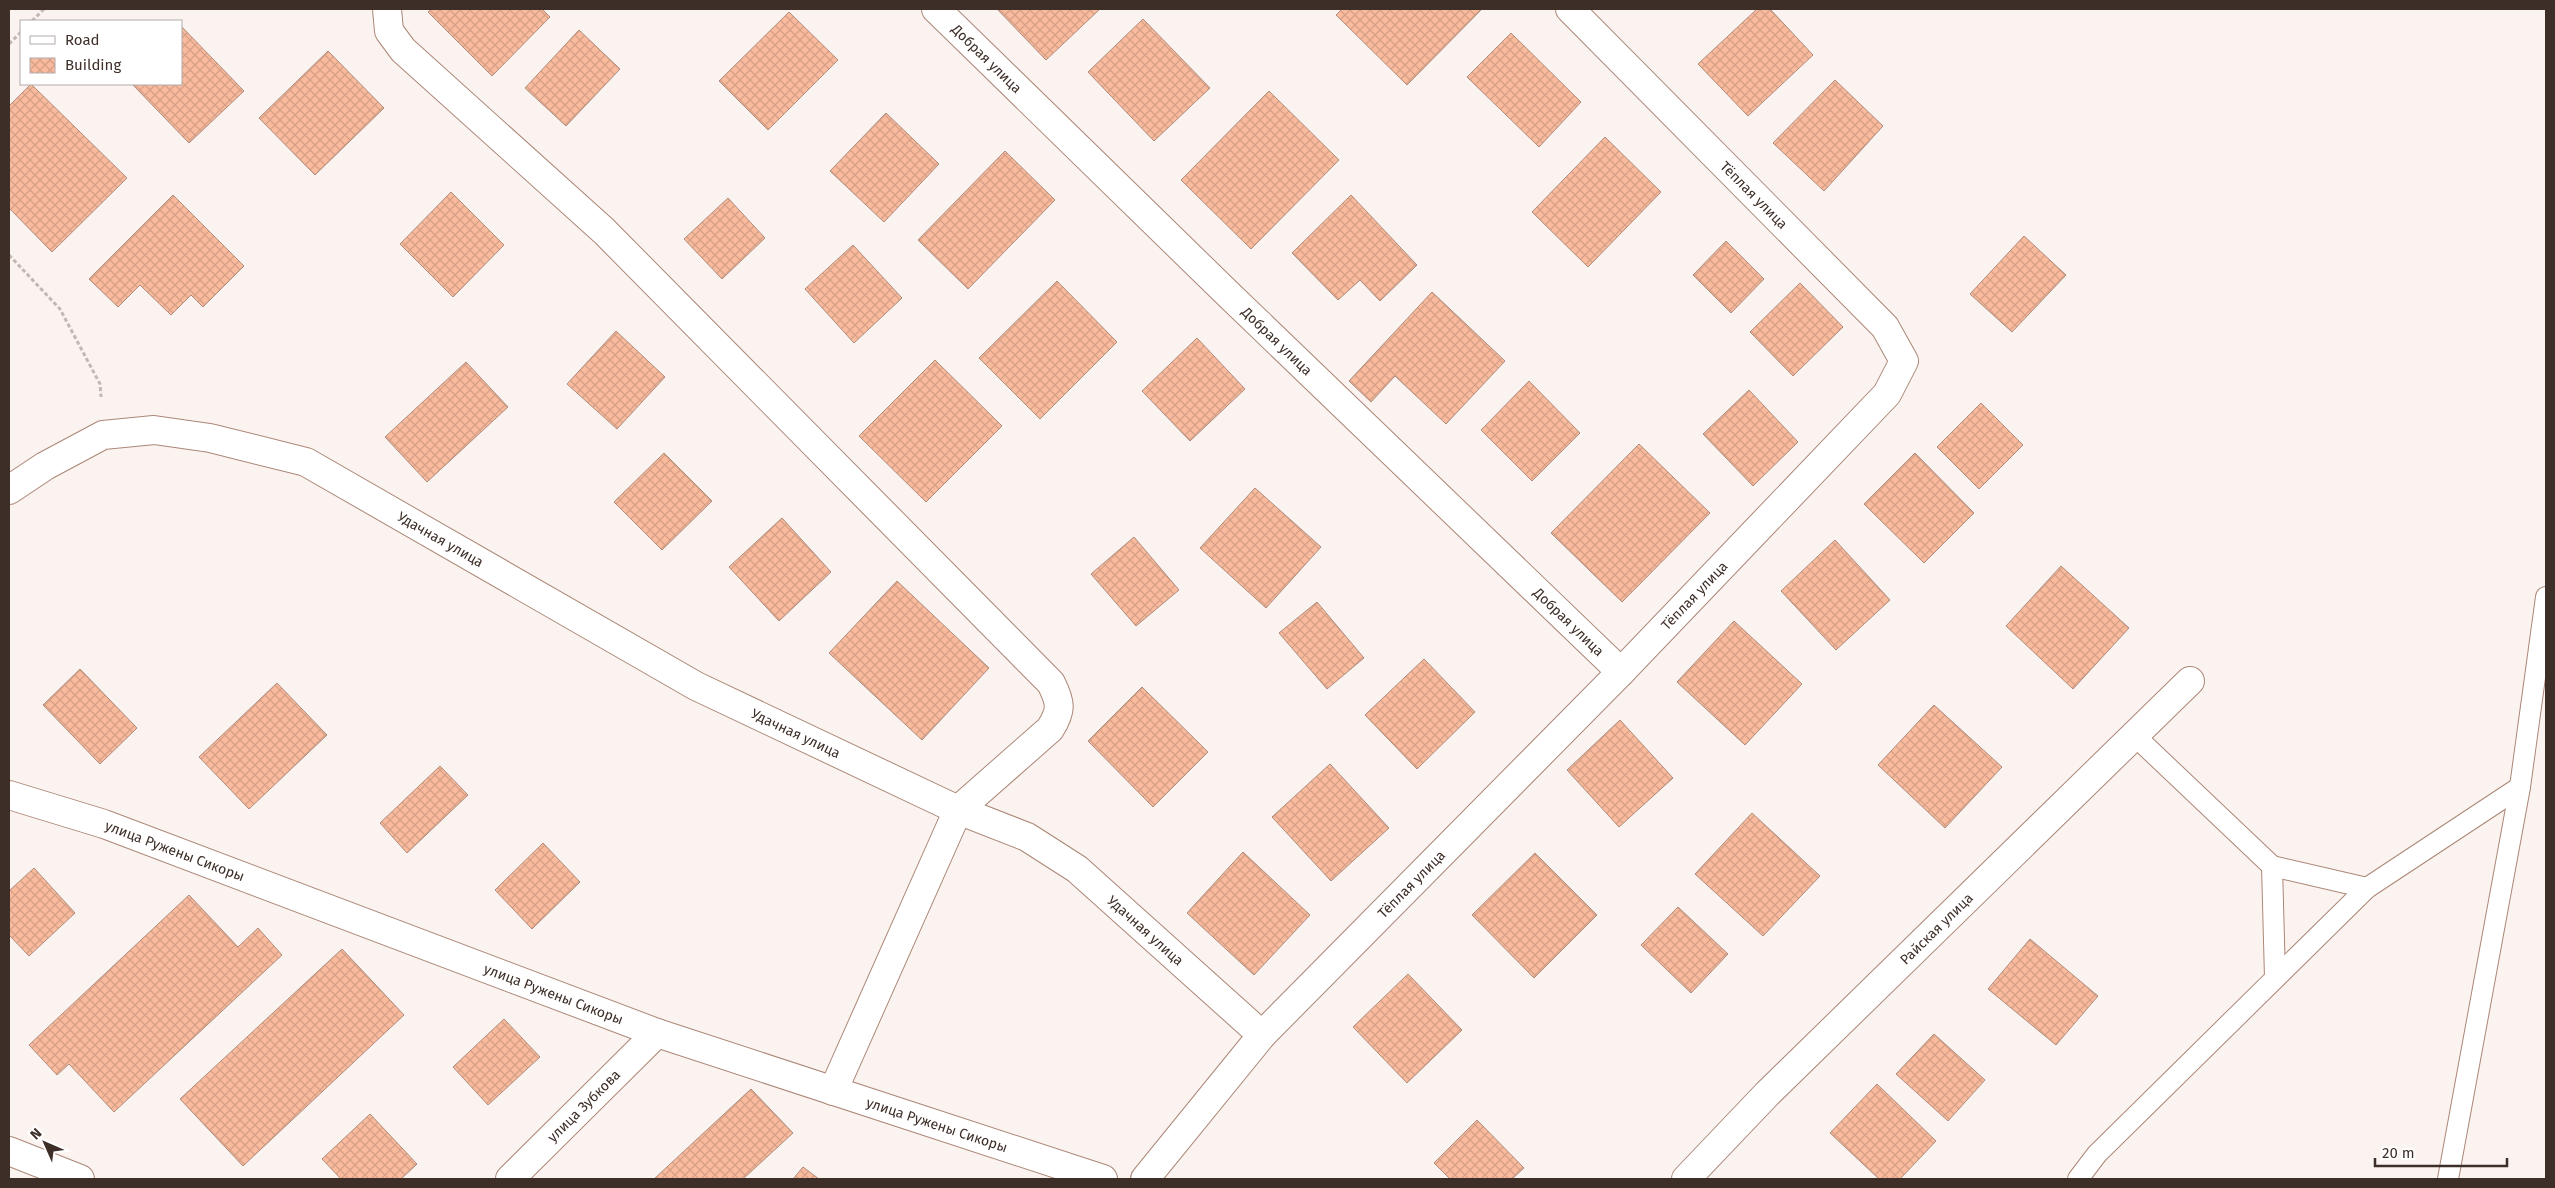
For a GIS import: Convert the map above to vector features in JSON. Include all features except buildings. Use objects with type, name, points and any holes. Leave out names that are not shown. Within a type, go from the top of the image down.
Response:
[{"type":"street","name":"Добрая улица","points":[[936,9],[1227,293],[1621,672]]},
{"type":"street","name":"Тёплая улица","points":[[1145,1179],[1262,1035],[1621,672],[1887,394],[1904,361],[1885,328],[1570,9]]},
{"type":"street","points":[[388,20],[403,50],[604,231],[1051,683],[1059,698],[1059,715],[1050,729],[958,810],[833,1091]]},
{"type":"street","name":"Удачная улица","points":[[103,435],[154,430],[210,438],[306,462],[696,686],[958,810],[1028,837],[1077,869],[1262,1035]]},
{"type":"street","points":[[9,490],[45,466],[103,435]]},
{"type":"street","name":"Райская улица","points":[[1686,1179],[1774,1087],[2190,681]]},
{"type":"street","name":"улица Ружены Сикоры","points":[[9,795],[104,824],[657,1033],[1103,1179]]},
{"type":"street","name":"улица Зубкова","points":[[510,1179],[657,1033]]},
{"type":"street","points":[[9,1151],[80,1179]]},
{"type":"lane","points":[[2448,1179],[2520,787],[2546,597]]},
{"type":"lane","points":[[2135,736],[2272,866],[2367,888]]},
{"type":"lane","points":[[2078,1179],[2097,1154],[2367,888],[2520,787]]},
{"type":"lane","points":[[2272,866],[2275,978]]},
{"type":"path","points":[[33,20],[44,9]]},
{"type":"path","points":[[9,44],[20,33]]},
{"type":"path","points":[[9,255],[60,309],[100,384],[103,435]]}]
